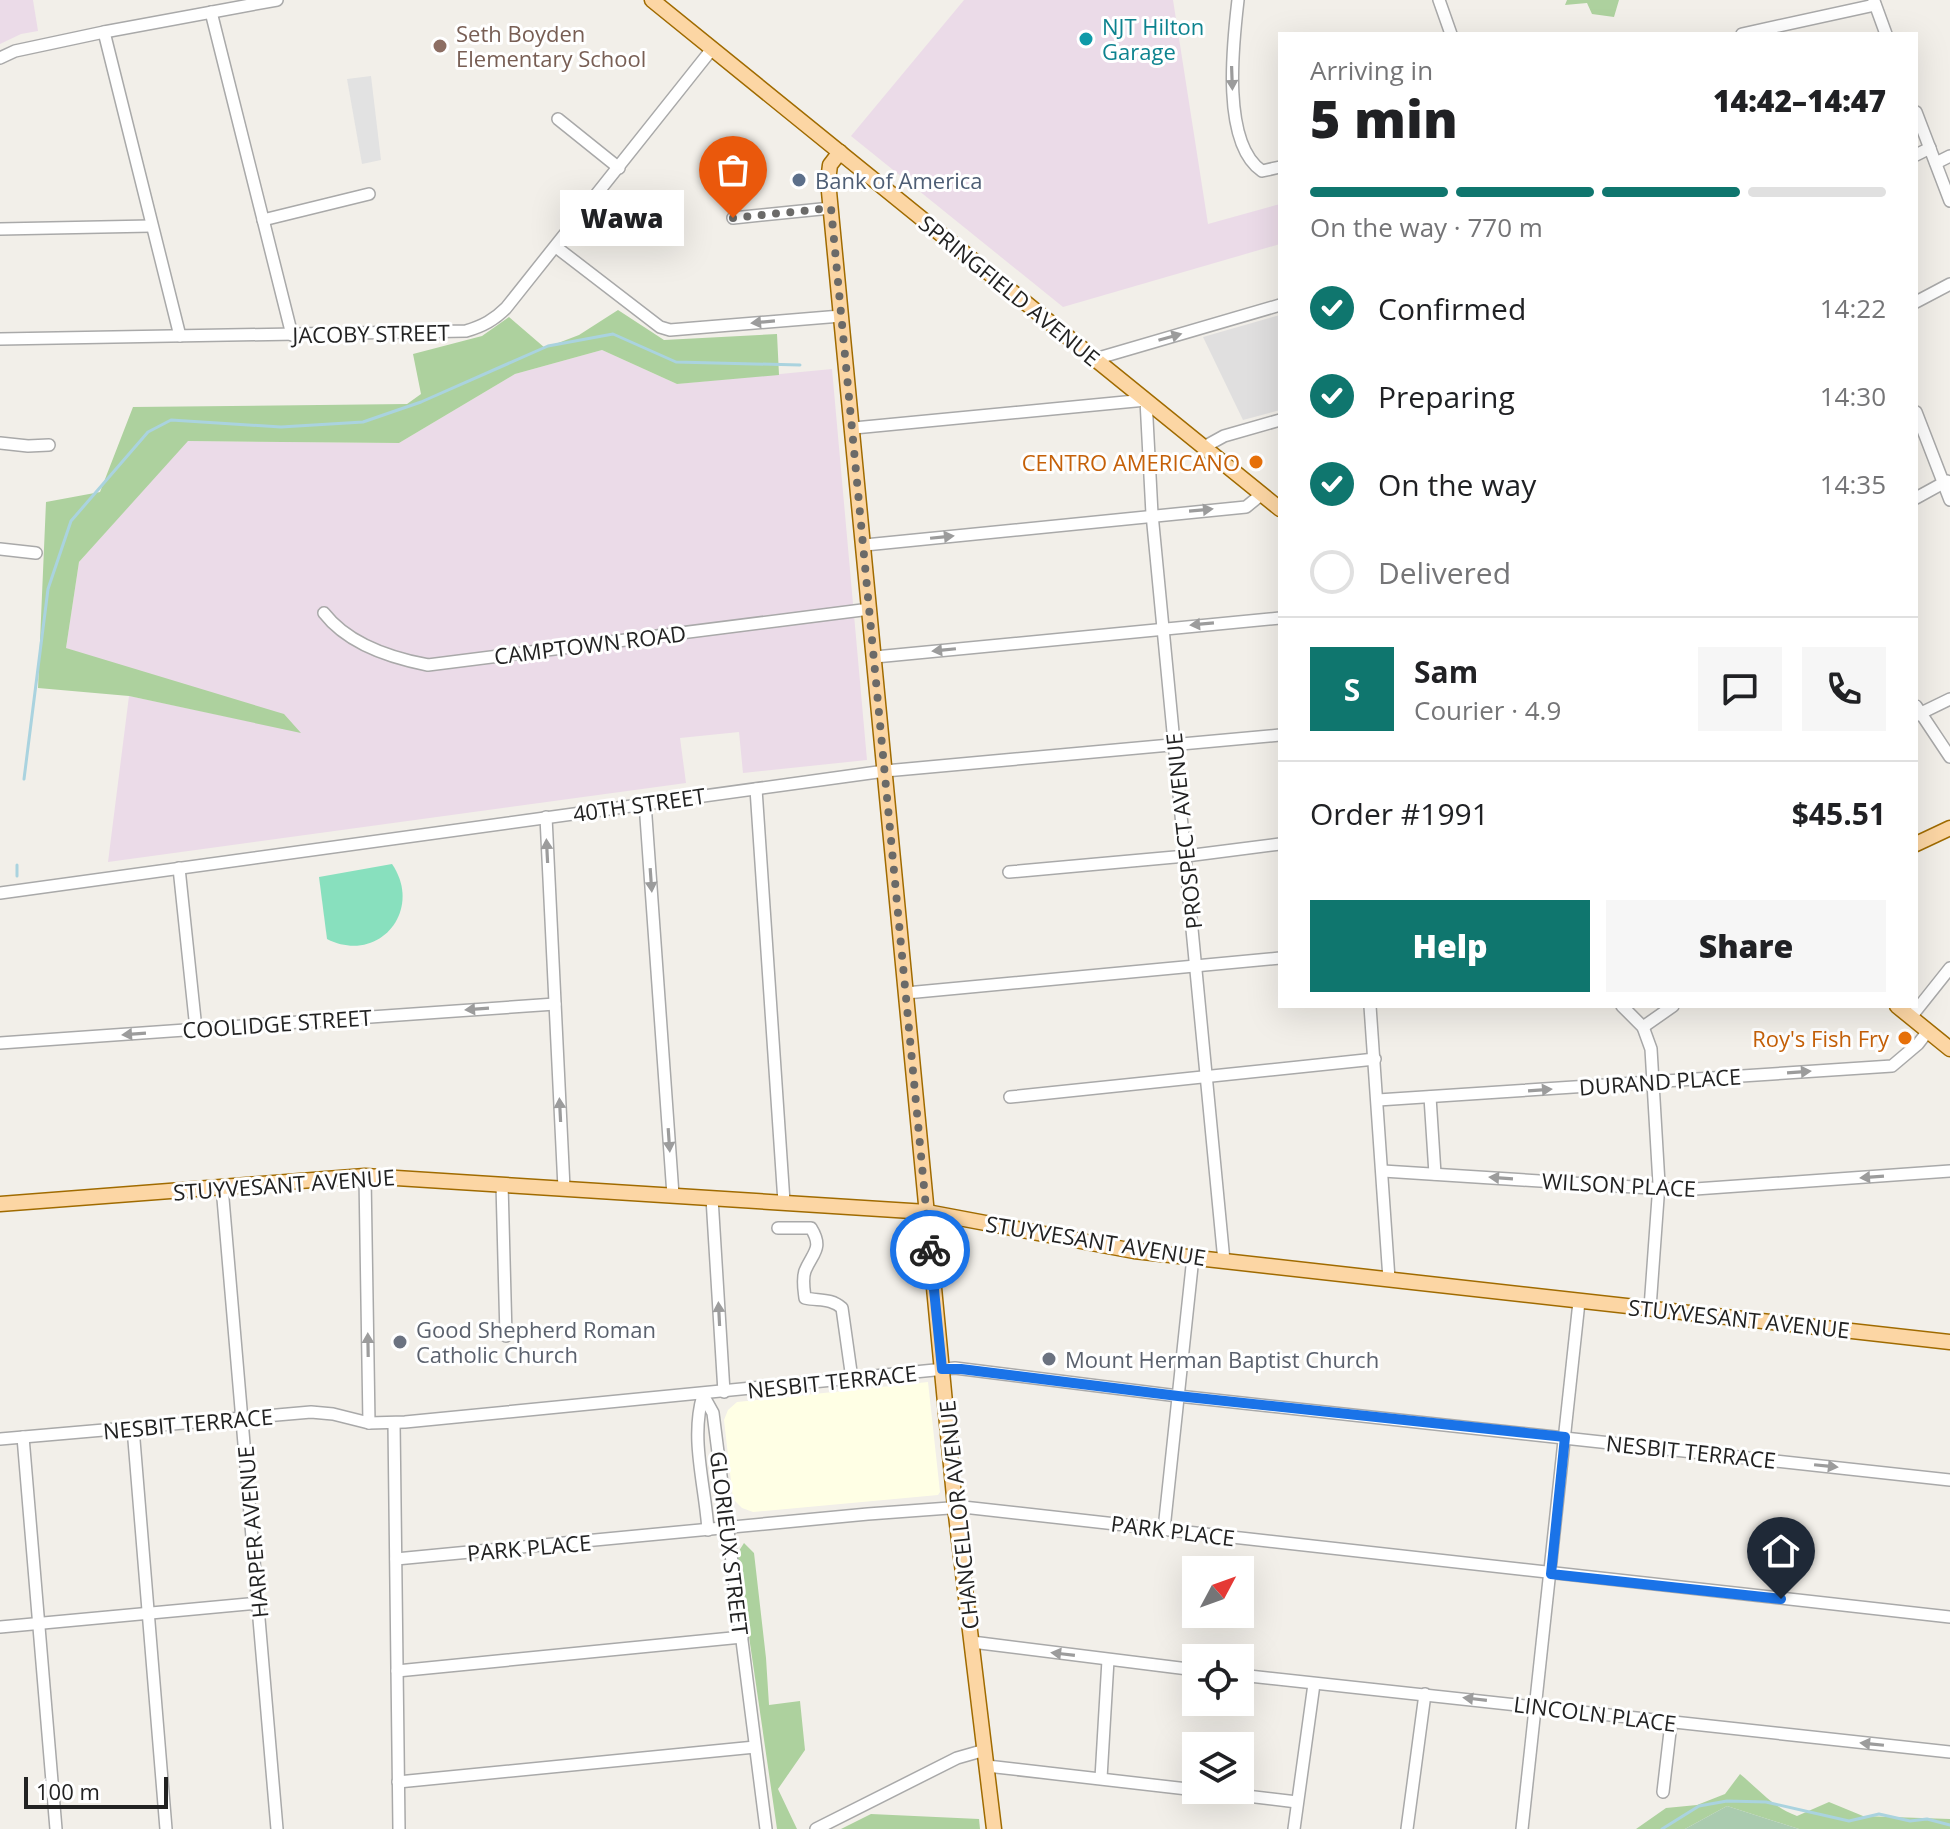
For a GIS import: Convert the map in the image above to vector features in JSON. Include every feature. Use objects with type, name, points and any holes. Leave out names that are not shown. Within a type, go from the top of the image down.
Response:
[{"type":"main road","name":"SPRINGFIELD AVENUE","points":[[643,0],[645,5],[708,54],[727,68],[740,72]]},
{"type":"main road","name":"SPRINGFIELD AVENUE","points":[[652,0],[1278,507]]},
{"type":"main road","points":[[673,0],[677,15],[691,30]]},
{"type":"main road","name":"CHANCELLOR AVENUE","points":[[840,152],[830,165],[831,208],[955,1507],[994,1829]]},
{"type":"main road","points":[[1918,843],[1950,828]]},
{"type":"main road","points":[[1900,1008],[1950,1049]]},
{"type":"main road","name":"STUYVESANT AVENUE","points":[[0,1204],[365,1176],[927,1212],[1134,1251],[1950,1342]]},
{"type":"street","points":[[0,58],[15,51],[104,32],[277,0]]},
{"type":"street","points":[[1238,0],[1231,60],[1232,93],[1242,142],[1248,158],[1262,171],[1278,167]]},
{"type":"street","points":[[1439,0],[1450,32]]},
{"type":"street","points":[[1760,32],[1874,3],[1885,32]]},
{"type":"street","points":[[211,12],[292,335]]},
{"type":"street","points":[[104,32],[180,336]]},
{"type":"street","name":"JACOBY STREET","points":[[0,339],[466,331],[482,327],[506,308],[708,54]]},
{"type":"street","points":[[1918,117],[1950,201]]},
{"type":"street","points":[[558,119],[619,168]]},
{"type":"street","points":[[1918,154],[1930,148]]},
{"type":"street","points":[[1936,163],[1950,156]]},
{"type":"street","points":[[263,220],[369,194]]},
{"type":"street","points":[[733,218],[831,208]]},
{"type":"street","points":[[0,229],[151,226]]},
{"type":"street","points":[[556,247],[660,327],[670,330],[841,316]]},
{"type":"street","points":[[1918,301],[1950,284]]},
{"type":"street","points":[[1095,359],[1278,306]]},
{"type":"street","points":[[854,428],[1146,400]]},
{"type":"street","name":"PROSPECT AVENUE","points":[[1146,400],[1152,514],[1224,1261]]},
{"type":"street","points":[[1918,417],[1947,482],[1950,500]]},
{"type":"street","points":[[1204,447],[1224,436],[1278,421]]},
{"type":"street","points":[[0,443],[49,445]]},
{"type":"street","points":[[1918,497],[1947,482]]},
{"type":"street","points":[[865,545],[1246,507],[1262,494]]},
{"type":"street","points":[[0,549],[36,553]]},
{"type":"street","name":"CAMPTOWN ROAD","points":[[324,613],[347,637],[407,661],[428,665],[870,609]]},
{"type":"street","points":[[875,657],[1278,618]]},
{"type":"street","points":[[1950,699],[1918,711],[1950,757]]},
{"type":"street","name":"40TH STREET","points":[[0,893],[885,771],[1278,735]]},
{"type":"street","points":[[756,789],[784,1202]]},
{"type":"street","points":[[645,803],[673,1195]]},
{"type":"street","points":[[546,817],[564,1188]]},
{"type":"street","points":[[1009,872],[1278,844]]},
{"type":"street","points":[[179,868],[196,1029]]},
{"type":"street","points":[[906,993],[1278,958]]},
{"type":"street","points":[[1911,1017],[1950,968]]},
{"type":"street","name":"COOLIDGE STREET","points":[[0,1043],[555,1004]]},
{"type":"street","points":[[1370,1008],[1389,1279]]},
{"type":"street","points":[[1624,1008],[1643,1027],[1650,1040],[1659,1190],[1650,1308]]},
{"type":"street","points":[[1643,1027],[1670,1008]]},
{"type":"street","name":"DURAND PLACE","points":[[1378,1100],[1892,1066],[1928,1031]]},
{"type":"street","points":[[1010,1097],[1375,1059]]},
{"type":"street","points":[[1430,1097],[1435,1174]]},
{"type":"street","name":"WILSON PLACE","points":[[1383,1171],[1659,1190],[1950,1171]]},
{"type":"street","points":[[365,1176],[369,1423]]},
{"type":"street","points":[[502,1184],[506,1336]]},
{"type":"street","name":"HARPER AVENUE","points":[[222,1187],[277,1829]]},
{"type":"street","points":[[712,1198],[724,1392]]},
{"type":"street","points":[[778,1228],[811,1228],[815,1235],[816,1254],[805,1272],[805,1298],[826,1300],[842,1308],[852,1379]]},
{"type":"street","points":[[1164,1529],[1193,1257]]},
{"type":"street","points":[[1522,1829],[1579,1302]]},
{"type":"street","name":"NESBIT TERRACE","points":[[0,1439],[322,1412],[369,1423],[394,1423],[961,1369],[1178,1396],[1950,1480]]},
{"type":"street","name":"GLORIEUX STREET","points":[[703,1395],[713,1413],[766,1829]]},
{"type":"street","name":"GLORIEUX STREET","points":[[703,1395],[697,1417],[698,1457],[708,1530]]},
{"type":"street","points":[[394,1423],[399,1829]]},
{"type":"street","points":[[133,1428],[166,1829]]},
{"type":"street","points":[[23,1437],[56,1829]]},
{"type":"street","name":"PARK PLACE","points":[[396,1559],[955,1507],[1950,1617]]},
{"type":"street","points":[[0,1627],[258,1603]]},
{"type":"street","points":[[397,1671],[742,1637]]},
{"type":"street","points":[[972,1642],[1182,1668]]},
{"type":"street","points":[[1101,1778],[1108,1660]]},
{"type":"street","name":"LINCOLN PLACE","points":[[1254,1677],[1950,1752]]},
{"type":"street","points":[[1294,1829],[1314,1684]]},
{"type":"street","points":[[1407,1829],[1425,1694]]},
{"type":"street","points":[[1663,1792],[1671,1723]]},
{"type":"street","points":[[398,1782],[755,1747]]},
{"type":"street","points":[[816,1829],[957,1758],[985,1750]]},
{"type":"street","points":[[987,1766],[1182,1788]]},
{"type":"street","points":[[1254,1797],[1297,1802]]},
{"type":"shaded area","points":[[0,0],[33,0],[38,31],[21,34],[0,44]]},
{"type":"shaded area","name":"NJT Hilton Garage","points":[[964,0],[1173,0],[1208,224],[1278,205],[1278,245],[1063,307],[851,136]]},
{"type":"shaded area","points":[[371,76],[381,160],[362,164],[347,79]]},
{"type":"shaded area","points":[[1278,316],[1278,411],[1243,420],[1203,337]]},
{"type":"shaded area","points":[[602,350],[677,384],[832,369],[867,760],[743,773],[739,732],[680,738],[686,783],[108,862],[129,696],[300,732],[66,648],[79,562],[187,441],[399,443],[515,374]]},
{"type":"shaded area","points":[[928,1382],[938,1495],[753,1512],[742,1508],[733,1499],[724,1420],[728,1410],[737,1402]]},
{"type":"shaded area","points":[[1727,1806],[1799,1829],[1685,1829]]},
{"type":"green space","points":[[1567,0],[1619,0],[1614,17],[1592,14],[1587,3],[1565,5]]},
{"type":"green space","points":[[618,310],[664,340],[777,334],[779,375],[677,384],[602,350],[515,374],[399,443],[188,441],[79,562],[66,648],[284,714],[301,733],[129,696],[38,688],[46,502],[100,492],[133,407],[407,404],[421,394],[413,354],[482,336],[509,317],[545,348],[579,335]]},
{"type":"green space","points":[[392,864],[403,899],[391,929],[363,945],[346,945],[327,939],[319,877]]},
{"type":"green space","points":[[744,1543],[754,1553],[769,1705],[800,1701],[805,1750],[778,1789],[797,1829],[777,1829],[737,1554]]},
{"type":"green space","points":[[1740,1774],[1773,1803],[1797,1816],[1829,1802],[1863,1816],[1950,1819],[1950,1829],[1799,1829],[1727,1806],[1685,1829],[1636,1829],[1666,1808],[1697,1805],[1725,1794]]},
{"type":"green space","points":[[871,1814],[979,1819],[980,1829],[841,1829]]},
{"type":"waterway","points":[[24,779],[48,589],[71,521],[148,432],[171,420],[281,427],[363,422],[421,402],[548,346],[613,334],[676,362],[800,365]]},
{"type":"waterway","points":[[17,865],[17,876]]},
{"type":"waterway","points":[[1662,1829],[1699,1806],[1727,1801],[1766,1802],[1849,1821],[1879,1814],[1910,1821],[1927,1819],[1950,1825]]},
{"type":"way so far","points":[[733,218],[831,208],[930,1250]]},
{"type":"place","name":"NJT Hilton Garage","points":[[1086,39]]},
{"type":"place","name":"Seth Boyden Elementary School","points":[[440,46]]},
{"type":"place","name":"Bank of America","points":[[799,180]]},
{"type":"place","name":"Wawa","points":[[733,218]]},
{"type":"place","name":"CENTRO AMERICANO","points":[[1256,462]]},
{"type":"place","name":"Roy's Fish Fry","points":[[1905,1038]]},
{"type":"place","name":"Good Shepherd Roman Catholic Church","points":[[400,1342]]},
{"type":"place","name":"Mount Herman Baptist Church","points":[[1049,1359]]},
{"type":"route","points":[[930,1250],[942,1369],[1565,1437],[1551,1574],[1781,1599]]}]
